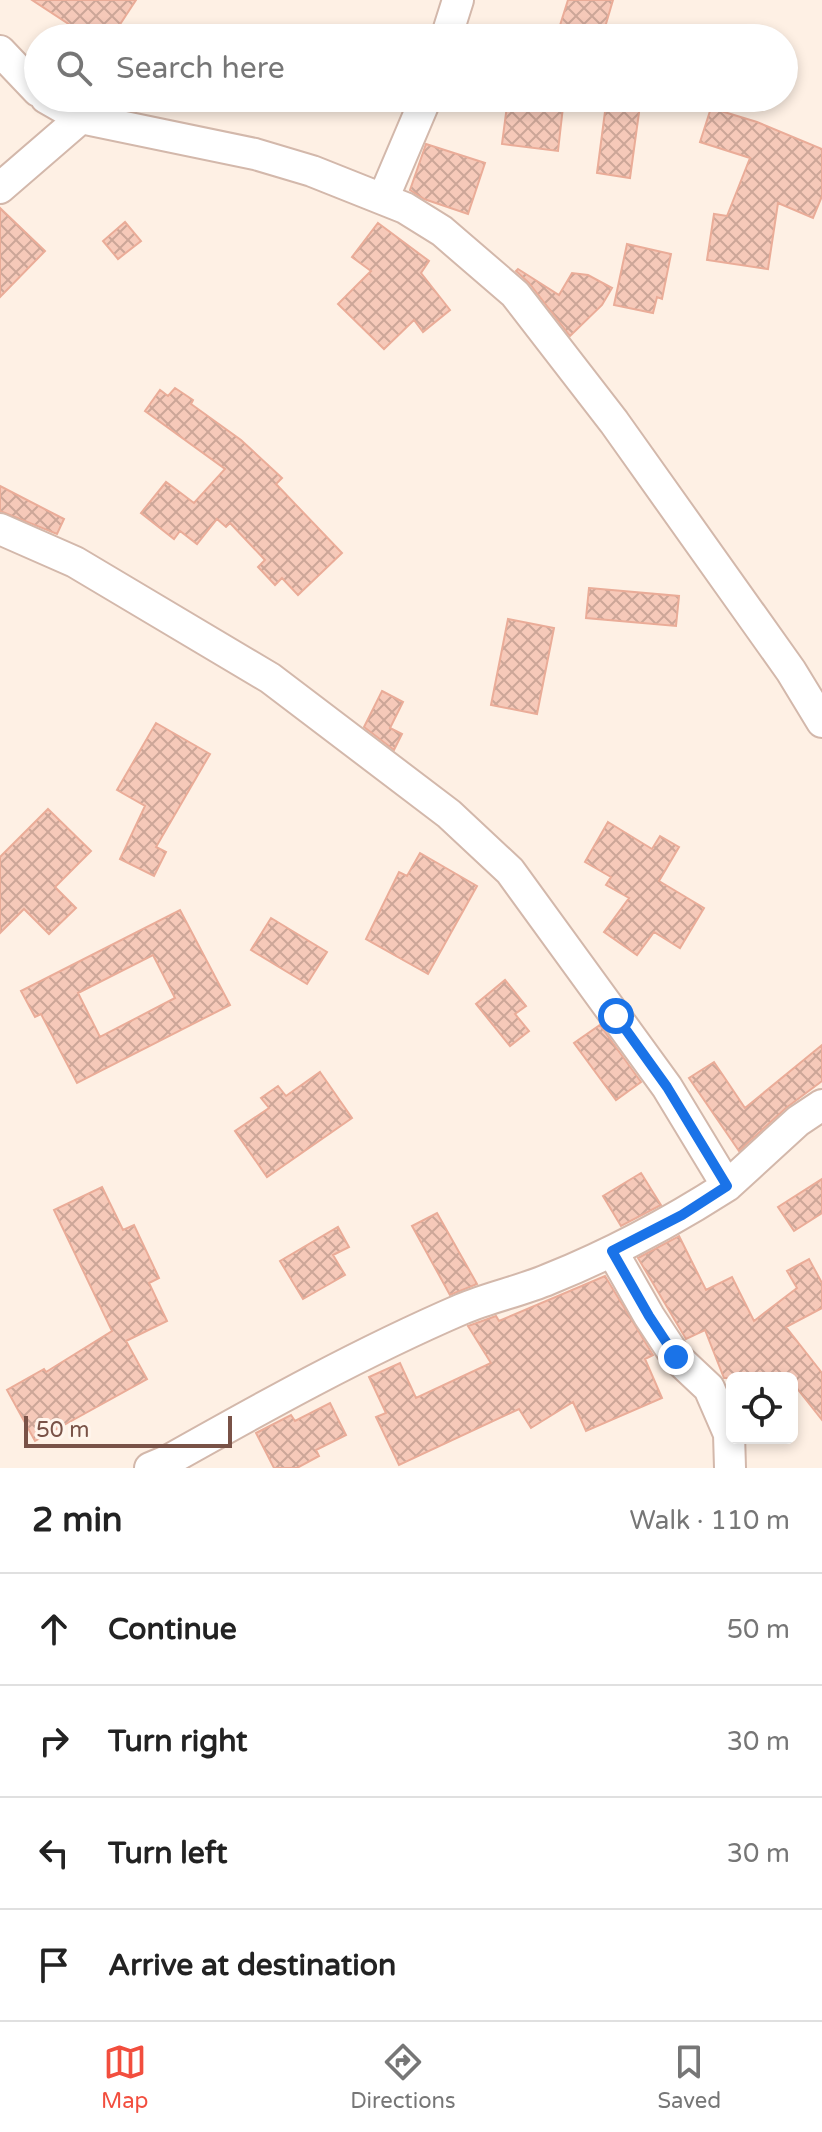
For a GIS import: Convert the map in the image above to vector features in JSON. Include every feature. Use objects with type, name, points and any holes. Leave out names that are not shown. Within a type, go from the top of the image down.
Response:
[{"type":"street","points":[[450,24],[458,0]]},
{"type":"street","points":[[0,51],[24,76]]},
{"type":"street","points":[[70,112],[81,118],[255,154],[312,171],[405,208],[442,231],[515,294],[614,422],[791,671],[822,722]]},
{"type":"street","points":[[383,199],[420,112]]},
{"type":"street","points":[[0,188],[81,118]]},
{"type":"street","points":[[0,529],[75,562],[270,678],[449,814],[510,871],[667,1087],[727,1186]]},
{"type":"street","points":[[150,1468],[332,1369],[465,1307],[546,1280],[612,1251],[682,1215],[727,1186],[798,1121],[822,1105]]},
{"type":"street","points":[[612,1251],[676,1357],[709,1388],[729,1434],[730,1468]]},
{"type":"building","points":[[32,0],[136,0],[120,24],[69,24]]},
{"type":"building","points":[[568,0],[613,0],[606,24],[560,24]]},
{"type":"building","points":[[506,112],[562,112],[558,151],[502,144]]},
{"type":"building","points":[[605,112],[639,112],[630,178],[597,173]]},
{"type":"building","points":[[710,112],[724,112],[822,149],[822,196],[813,218],[778,203],[768,269],[707,260],[714,214],[727,216],[750,158],[700,142]]},
{"type":"building","points":[[426,144],[485,163],[468,214],[424,199],[410,190]]},
{"type":"building","points":[[0,208],[45,251],[0,297]]},
{"type":"building","points":[[125,222],[141,241],[118,259],[103,241]]},
{"type":"building","points":[[378,223],[429,261],[421,273],[450,310],[423,332],[414,320],[384,349],[338,304],[371,271],[352,257]]},
{"type":"building","points":[[627,244],[671,254],[662,299],[657,297],[653,313],[614,305]]},
{"type":"building","points":[[518,269],[559,295],[572,273],[588,275],[612,288],[602,305],[570,336],[516,271]]},
{"type":"building","points":[[175,388],[193,400],[191,404],[241,440],[282,478],[276,484],[342,553],[298,595],[282,578],[275,585],[258,567],[265,560],[230,523],[226,527],[217,519],[197,544],[180,531],[174,539],[141,513],[166,482],[194,503],[225,469],[145,411],[160,390],[168,396]]},
{"type":"building","points":[[0,486],[64,519],[57,534],[0,511]]},
{"type":"building","points":[[589,588],[679,596],[676,626],[586,618]]},
{"type":"building","points":[[508,619],[554,628],[537,714],[491,705]]},
{"type":"building","points":[[382,691],[403,702],[390,728],[402,734],[394,750],[364,727]]},
{"type":"building","points":[[156,723],[210,754],[156,847],[166,852],[154,876],[120,859],[145,806],[117,790]]},
{"type":"building","points":[[48,809],[91,851],[55,887],[76,908],[49,934],[24,909],[0,933],[0,857]]},
{"type":"building","points":[[608,822],[652,849],[660,836],[679,847],[659,881],[704,908],[680,948],[654,932],[637,955],[604,932],[629,898],[606,885],[611,877],[585,862]]},
{"type":"building","points":[[420,853],[477,886],[428,974],[366,939],[399,872],[407,876]]},
{"type":"building","points":[[180,910],[230,1005],[77,1083],[41,1014],[35,1017],[21,991]],"holes":[[[153,955],[175,998],[100,1037],[78,993]]]},
{"type":"building","points":[[271,918],[327,952],[307,984],[251,950]]},
{"type":"building","points":[[505,980],[526,1006],[515,1014],[529,1031],[510,1046],[476,1004]]},
{"type":"building","points":[[600,1025],[641,1082],[616,1100],[574,1043]]},
{"type":"building","points":[[822,1045],[822,1081],[786,1108],[739,1151],[689,1078],[714,1062],[745,1108]]},
{"type":"building","points":[[320,1072],[352,1118],[267,1177],[235,1131],[269,1108],[261,1098],[278,1086],[286,1096]]},
{"type":"building","points":[[641,1173],[661,1205],[621,1226],[603,1196]]},
{"type":"building","points":[[822,1179],[822,1213],[794,1231],[778,1207]]},
{"type":"building","points":[[102,1187],[123,1230],[134,1225],[159,1278],[149,1283],[167,1321],[126,1341],[147,1379],[35,1441],[7,1390],[44,1369],[46,1372],[112,1331],[54,1210]]},
{"type":"building","points":[[437,1213],[477,1284],[450,1295],[412,1226]]},
{"type":"building","points":[[338,1227],[349,1247],[333,1255],[345,1275],[303,1299],[280,1261]]},
{"type":"building","points":[[679,1236],[706,1290],[732,1277],[754,1321],[797,1288],[787,1271],[809,1259],[822,1283],[822,1308],[786,1327],[822,1373],[822,1420],[798,1390],[798,1372],[726,1372],[724,1378],[705,1330],[686,1339],[638,1258]]},
{"type":"building","points":[[605,1276],[653,1355],[645,1359],[662,1398],[586,1431],[573,1402],[531,1428],[519,1409],[399,1465],[376,1417],[386,1413],[369,1377],[400,1363],[416,1398],[491,1363],[468,1326],[496,1316],[499,1321]]},
{"type":"building","points":[[330,1403],[346,1435],[316,1450],[319,1456],[297,1468],[274,1468],[256,1433],[291,1415],[295,1421]]},
{"type":"route","points":[[616,1016],[667,1087],[727,1186],[682,1215],[612,1251],[676,1357]]}]
